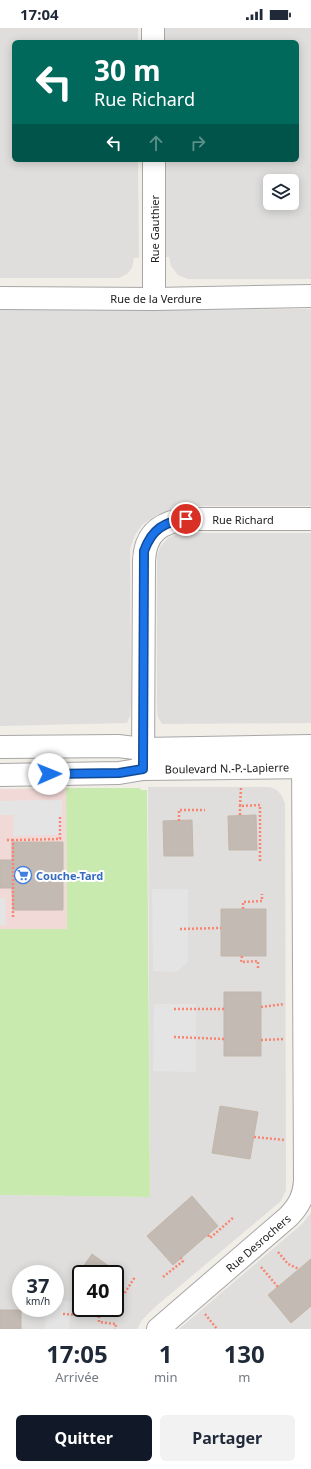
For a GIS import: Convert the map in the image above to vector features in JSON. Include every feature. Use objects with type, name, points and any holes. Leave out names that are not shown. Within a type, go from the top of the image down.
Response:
[{"type":"street","points":[[153,28],[153,40]]},
{"type":"street","name":"Rue Gauthier","points":[[154,162],[154,298]]},
{"type":"street","name":"Rue de la Verdure","points":[[0,298],[311,296]]},
{"type":"street","name":"Rue Richard","points":[[143,759],[144,551],[148,542],[159,528],[168,522],[186,519],[311,519]]},
{"type":"street","name":"Boulevard N.-P.-Lapierre","points":[[0,747],[118,746],[143,759],[307,757]]},
{"type":"street","name":"Rue Desrochers","points":[[158,1329],[288,1217],[295,1210],[303,1197],[305,1181],[307,986],[307,757]]},
{"type":"street","name":"Boulevard N.-P.-Lapierre","points":[[0,775],[119,773],[143,759]]},
{"type":"path","points":[[240,815],[241,784]]},
{"type":"path","points":[[240,806],[260,805],[260,863]]},
{"type":"path","points":[[179,821],[179,810],[205,810]]},
{"type":"path","points":[[7,840],[60,839],[60,815]]},
{"type":"path","points":[[13,840],[13,917]]},
{"type":"path","points":[[243,909],[243,902],[262,901],[262,894]]},
{"type":"path","points":[[7,898],[13,899]]},
{"type":"path","points":[[180,929],[221,928]]},
{"type":"path","points":[[242,956],[241,962],[258,961],[258,970]]},
{"type":"path","points":[[261,1007],[288,1004]]},
{"type":"path","points":[[174,1009],[224,1008]]},
{"type":"path","points":[[174,1037],[224,1039]]},
{"type":"path","points":[[261,1040],[289,1039]]},
{"type":"path","points":[[254,1136],[289,1140]]},
{"type":"path","points":[[208,1235],[210,1238],[234,1217]]},
{"type":"path","points":[[163,1277],[183,1261],[181,1258]]},
{"type":"path","points":[[124,1294],[135,1277]]},
{"type":"path","points":[[64,1314],[99,1316],[99,1322],[116,1324],[115,1329]]},
{"type":"shaded area","points":[[0,28],[138,28],[138,40],[12,40],[12,162],[138,162],[139,258],[134,258],[132,268],[127,274],[119,278],[0,278]]},
{"type":"shaded area","points":[[164,28],[311,28],[311,279],[188,279],[178,275],[171,266],[169,257],[165,257],[165,162],[299,162],[299,40],[164,40]]},
{"type":"shaded area","points":[[311,309],[311,506],[190,506],[172,509],[157,515],[143,524],[135,535],[130,549],[131,702],[130,716],[127,723],[0,726],[0,310]]},
{"type":"shaded area","points":[[179,533],[311,533],[311,723],[162,724],[158,717],[157,708],[157,556],[160,547],[168,538]]},
{"type":"shaded area","points":[[148,787],[270,787],[277,790],[282,796],[285,804],[286,1190],[281,1201],[155,1307],[142,1320],[137,1329],[0,1329],[0,1195],[150,1197]]},
{"type":"shaded area","points":[[66,788],[67,930],[0,929],[0,789]]},
{"type":"shaded area","points":[[62,800],[62,835],[13,836],[13,815],[0,815],[0,801]]},
{"type":"shaded area","points":[[152,889],[188,889],[188,962],[176,972],[153,971]]},
{"type":"shaded area","points":[[0,898],[5,898],[6,925],[0,925]]},
{"type":"shaded area","points":[[154,1004],[196,1004],[196,1072],[153,1071]]},
{"type":"shaded area","points":[[311,1213],[311,1329],[179,1329],[302,1224]]},
{"type":"shaded area","points":[[64,1301],[71,1302],[69,1329],[45,1329],[46,1317],[64,1317]]},
{"type":"green space","points":[[66,788],[140,788],[141,790],[147,790],[150,1197],[0,1195],[0,929],[67,929]]},
{"type":"building","points":[[256,815],[257,850],[229,850],[228,816]]},
{"type":"building","points":[[192,820],[193,856],[164,856],[163,821]]},
{"type":"building","points":[[12,842],[63,842],[63,910],[13,910],[12,888],[0,888],[0,860],[12,860]]},
{"type":"building","points":[[221,909],[266,909],[266,956],[221,956]]},
{"type":"building","points":[[224,992],[261,992],[261,1056],[224,1056]]},
{"type":"building","points":[[220,1106],[258,1112],[250,1159],[212,1153]]},
{"type":"building","points":[[192,1196],[218,1226],[173,1265],[147,1236]]},
{"type":"building","points":[[92,1254],[107,1265],[84,1265]]},
{"type":"building","points":[[311,1259],[311,1306],[291,1323],[268,1295]]},
{"type":"building","points":[[0,1310],[12,1310],[12,1317],[21,1317],[21,1329],[0,1329]]},
{"type":"place","name":"Couche-Tard","points":[[23,875]]},
{"type":"route","points":[[49,774],[119,773],[143,769],[144,551],[148,542],[159,528],[168,522],[186,519]]}]
